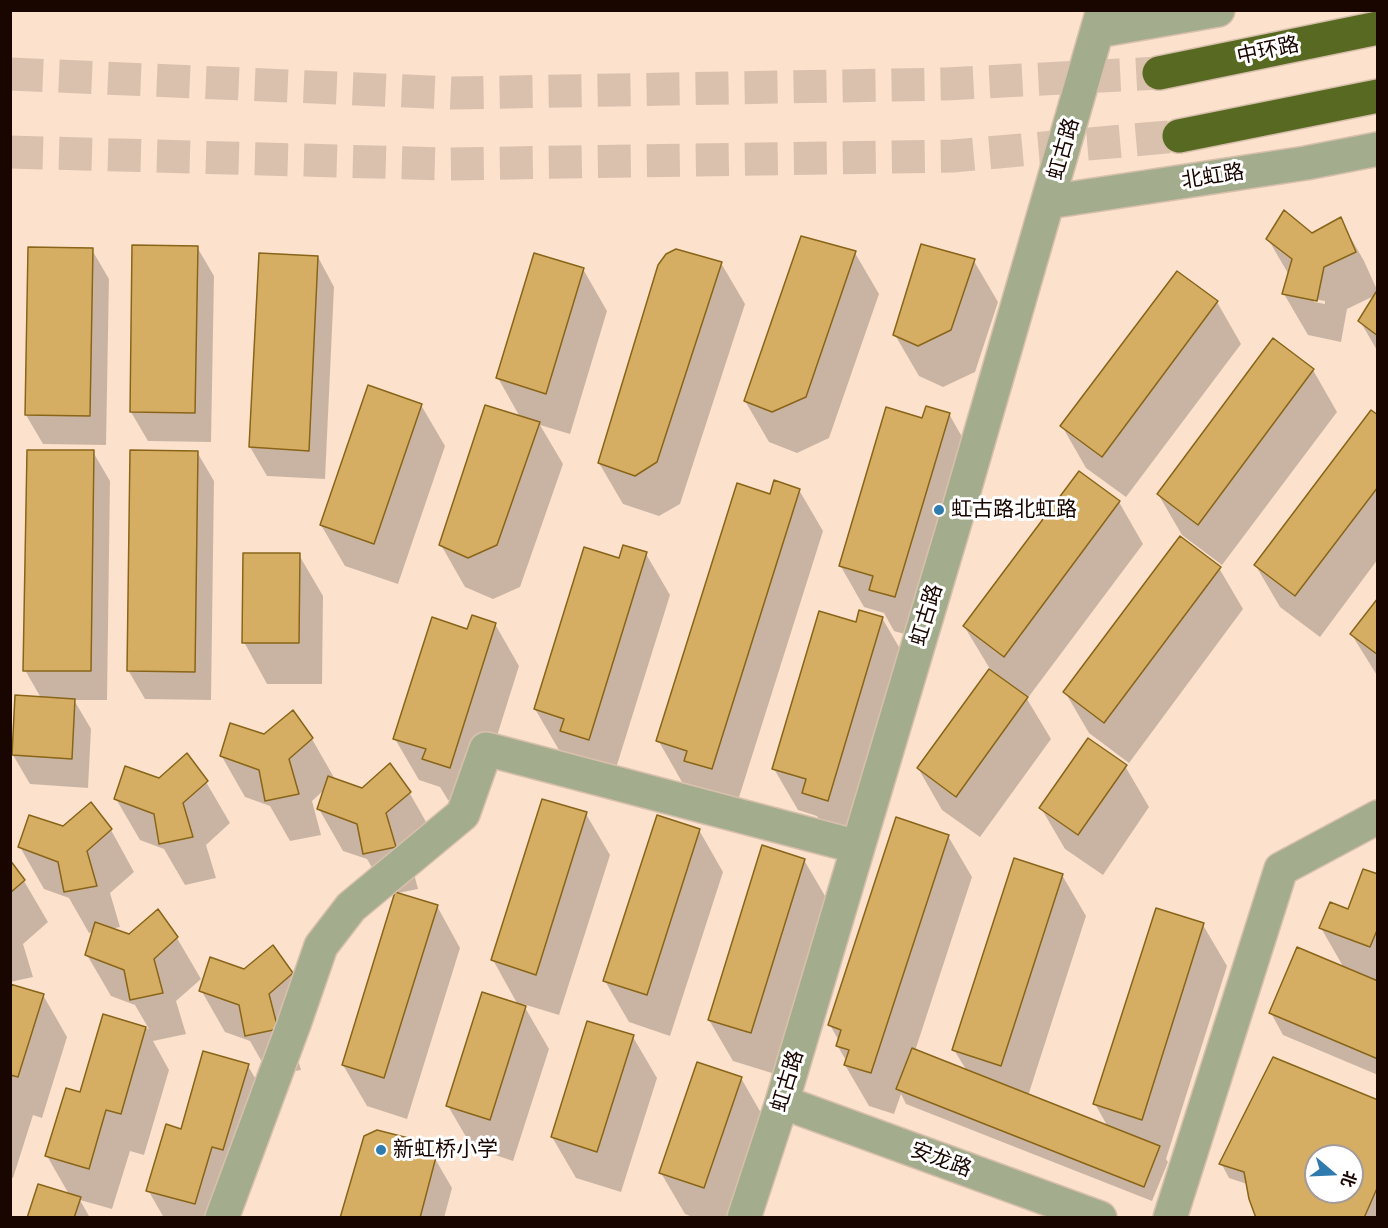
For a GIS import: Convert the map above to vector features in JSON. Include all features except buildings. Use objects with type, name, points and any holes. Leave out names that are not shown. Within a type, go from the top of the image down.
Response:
[{"type":"highway","name":"中环路","points":[[1159,74],[1377,28]]},
{"type":"highway","points":[[1179,136],[1377,96]]},
{"type":"street","points":[[1100,21],[1218,10]]},
{"type":"street","name":"虹古路","points":[[744,1218],[782,1102],[858,847],[1100,21]]},
{"type":"street","name":"北虹路","points":[[1048,202],[1306,163],[1377,149]]},
{"type":"street","points":[[222,1218],[321,946],[351,907],[463,814],[486,749],[858,847]]},
{"type":"street","points":[[1170,1218],[1281,869],[1377,817]]},
{"type":"street","name":"安龙路","points":[[782,1102],[1087,1215]]},
{"type":"tunnel","points":[[10,74],[452,93],[946,84],[1159,73]]},
{"type":"tunnel","points":[[10,152],[445,164],[953,156],[1179,136]]},
{"type":"place","name":"虹古路北虹路","points":[[939,510]]},
{"type":"place","name":"新虹桥小学","points":[[381,1150]]}]
